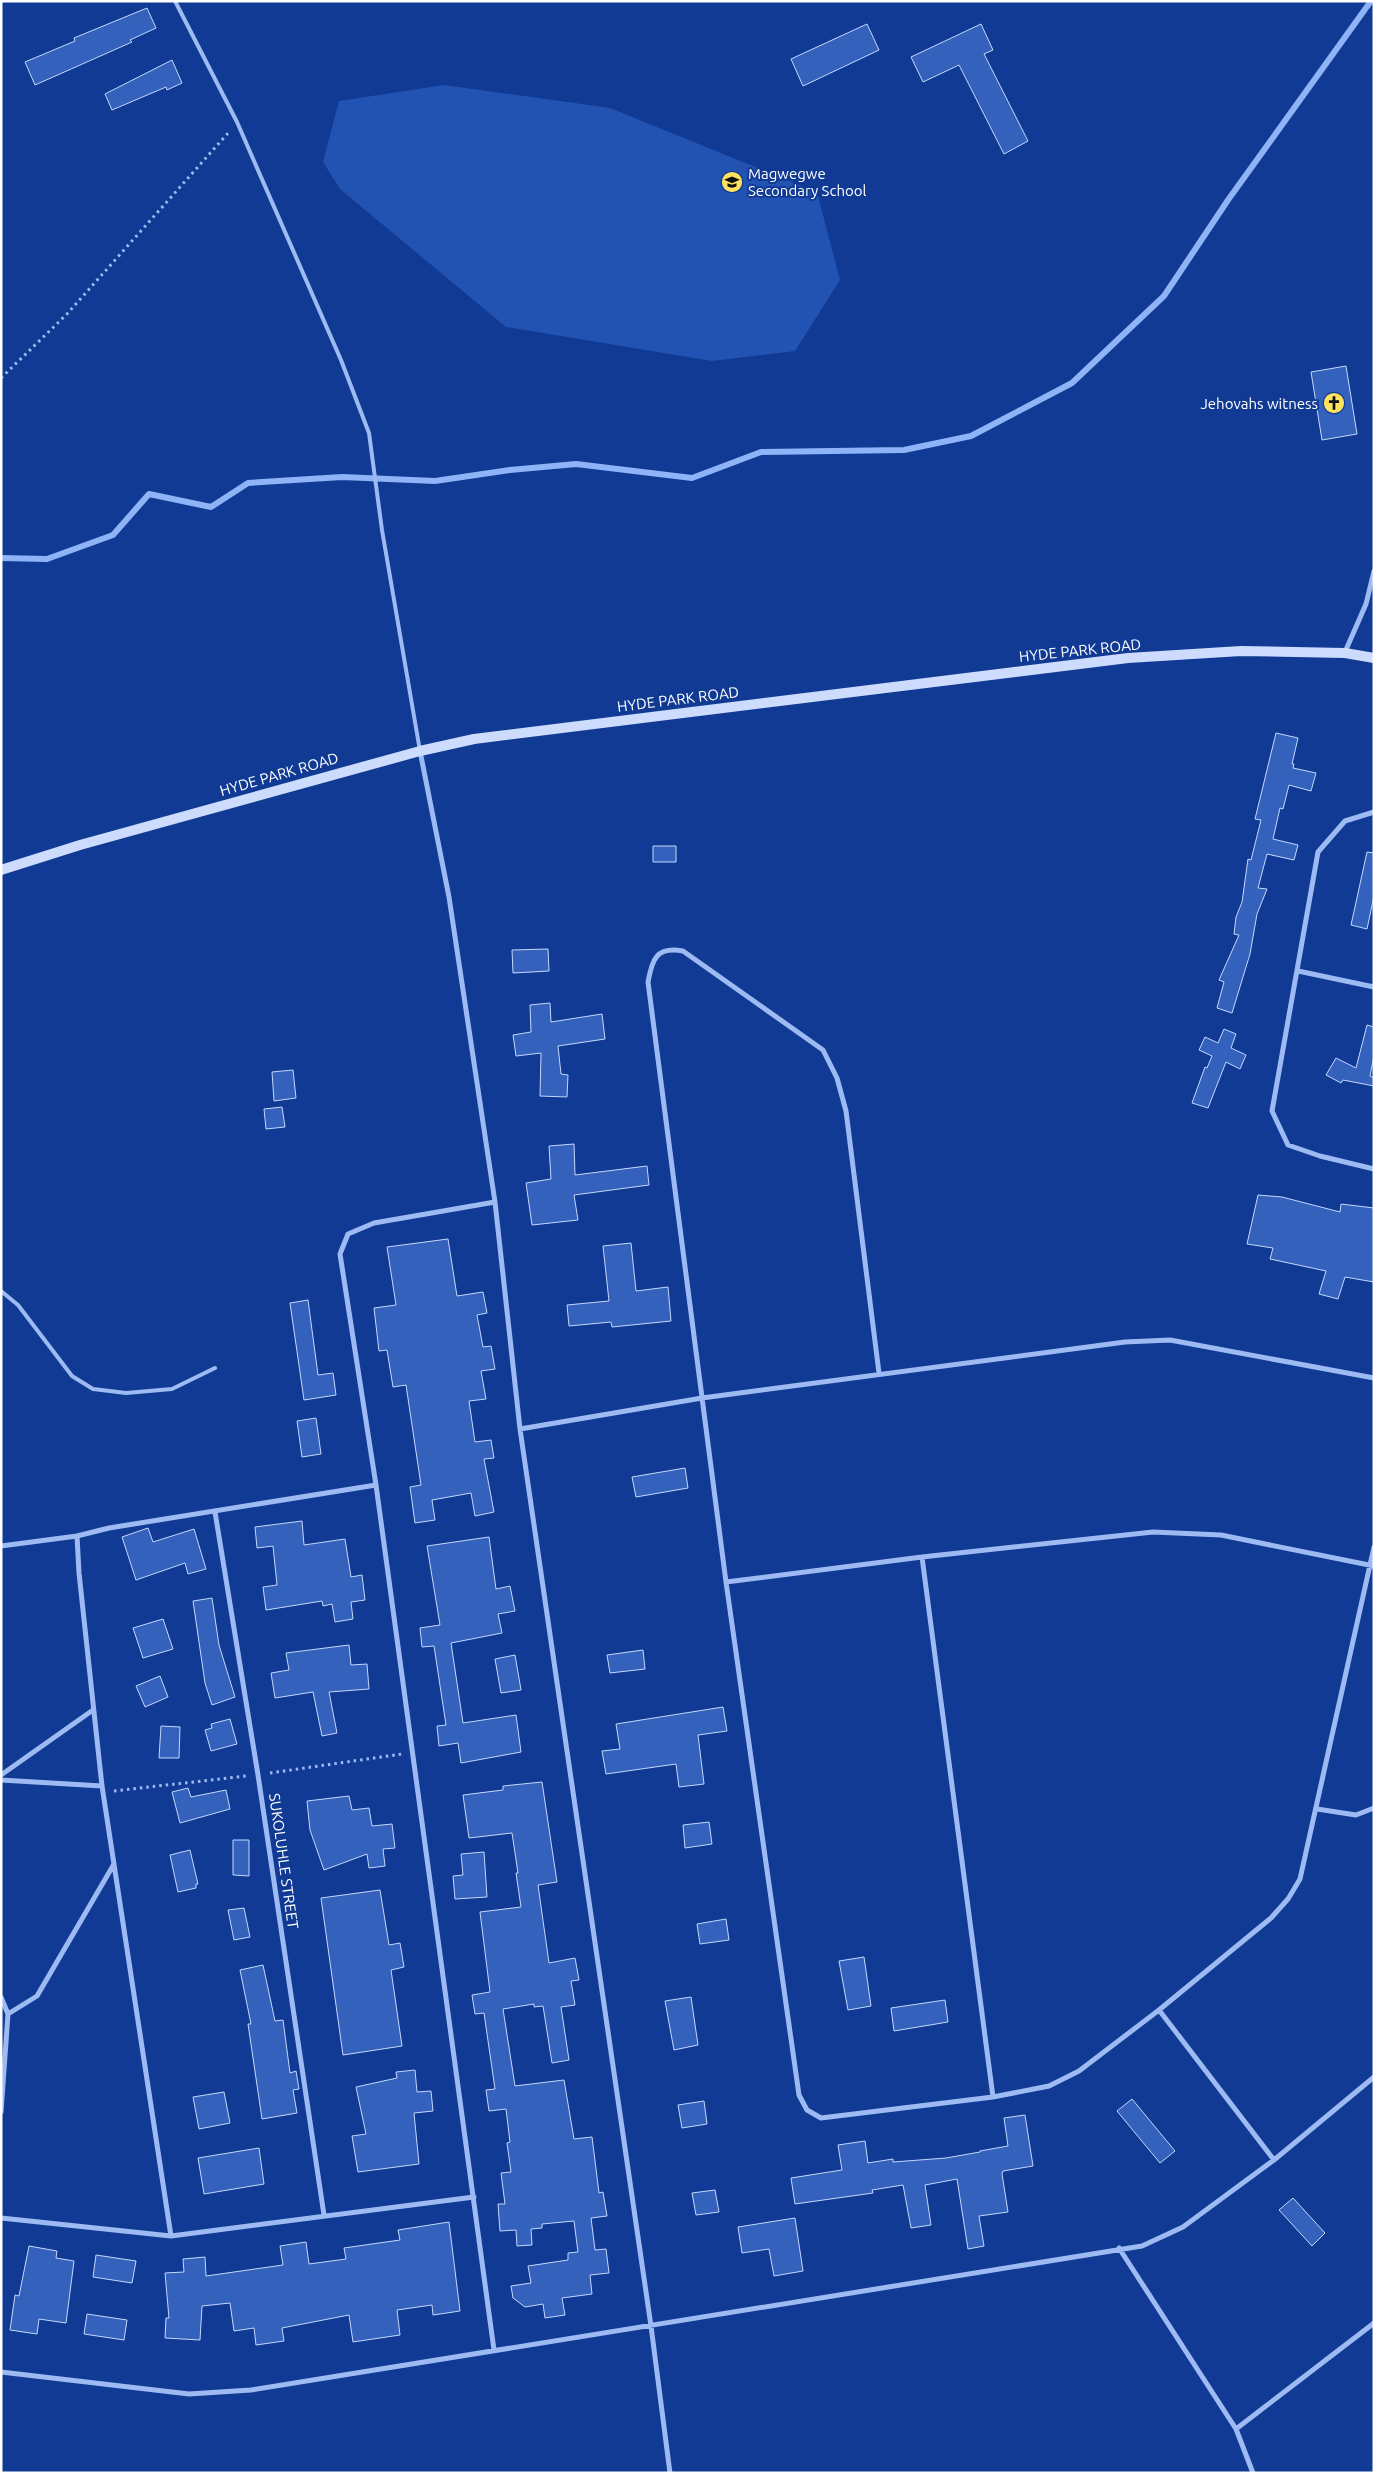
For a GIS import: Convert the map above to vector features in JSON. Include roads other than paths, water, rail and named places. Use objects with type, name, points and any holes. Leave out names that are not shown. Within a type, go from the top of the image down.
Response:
[{"type":"street","points":[[1345,653],[1366,604],[1374,571]]},
{"type":"street","name":"HYDE PARK ROAD","points":[[1,870],[80,845],[420,751],[474,739],[1128,658],[1241,651],[1345,653],[1374,658]]},
{"type":"street","points":[[420,751],[449,897],[495,1202],[520,1429],[651,2326],[670,2473]]},
{"type":"street","points":[[1374,812],[1345,821],[1318,852],[1272,1111],[1288,1145],[1320,1156],[1374,1169]]},
{"type":"street","points":[[879,1373],[846,1111],[837,1078],[823,1050],[683,951],[671,949],[660,952],[652,963],[648,982],[726,1582],[799,2096],[806,2110],[821,2118],[993,2097],[1049,2086],[1079,2071],[1159,2010],[1271,1918],[1288,1899],[1300,1879],[1372,1565],[1374,1547]]},
{"type":"street","points":[[1298,971],[1374,986]]},
{"type":"street","points":[[494,2350],[376,1485],[340,1254],[348,1234],[374,1223],[495,1202]]},
{"type":"street","points":[[520,1429],[702,1398],[879,1373],[1125,1342],[1170,1340],[1374,1378]]},
{"type":"street","points":[[1,1546],[77,1536],[109,1528],[376,1485]]},
{"type":"street","name":"SUKOLUHLE STREET","points":[[215,1512],[258,1775],[324,2215]]},
{"type":"street","points":[[726,1582],[922,1557],[1153,1532],[1221,1535],[1372,1565]]},
{"type":"street","points":[[77,1536],[78,1572],[102,1786],[171,2236]]},
{"type":"street","points":[[922,1557],[993,2097]]},
{"type":"street","points":[[1,1775],[93,1710]]},
{"type":"street","points":[[1,1780],[102,1786]]},
{"type":"street","points":[[1317,1809],[1356,1814],[1374,1808]]},
{"type":"street","points":[[8,2014],[37,1996],[114,1864]]},
{"type":"street","points":[[1,1997],[8,2014],[1,2112]]},
{"type":"street","points":[[1159,2010],[1274,2160]]},
{"type":"street","points":[[1,2372],[189,2394],[250,2390],[651,2326],[1119,2248],[1142,2246],[1183,2227],[1274,2160],[1374,2077]]},
{"type":"street","points":[[1,2218],[171,2236],[324,2215],[474,2198]]},
{"type":"street","points":[[1119,2248],[1236,2428],[1253,2473]]},
{"type":"street","points":[[1236,2428],[1374,2323]]},
{"type":"lane","points":[[175,1],[237,122],[341,360],[369,434],[382,530],[420,751]]},
{"type":"lane","points":[[1,1291],[18,1305],[72,1376],[93,1389],[126,1393],[172,1389],[215,1368]]},
{"type":"waterway","points":[[1,558],[47,559],[113,535],[149,494],[211,507],[248,483],[342,477],[435,481],[510,470],[576,464],[692,478],[761,452],[904,450],[971,436],[1072,383],[1164,296],[1228,200],[1371,1]]},
{"type":"place","name":"Magwegwe Secondary School","points":[[732,182]]},
{"type":"place","name":"Jehovahs witness","points":[[1334,403]]}]
